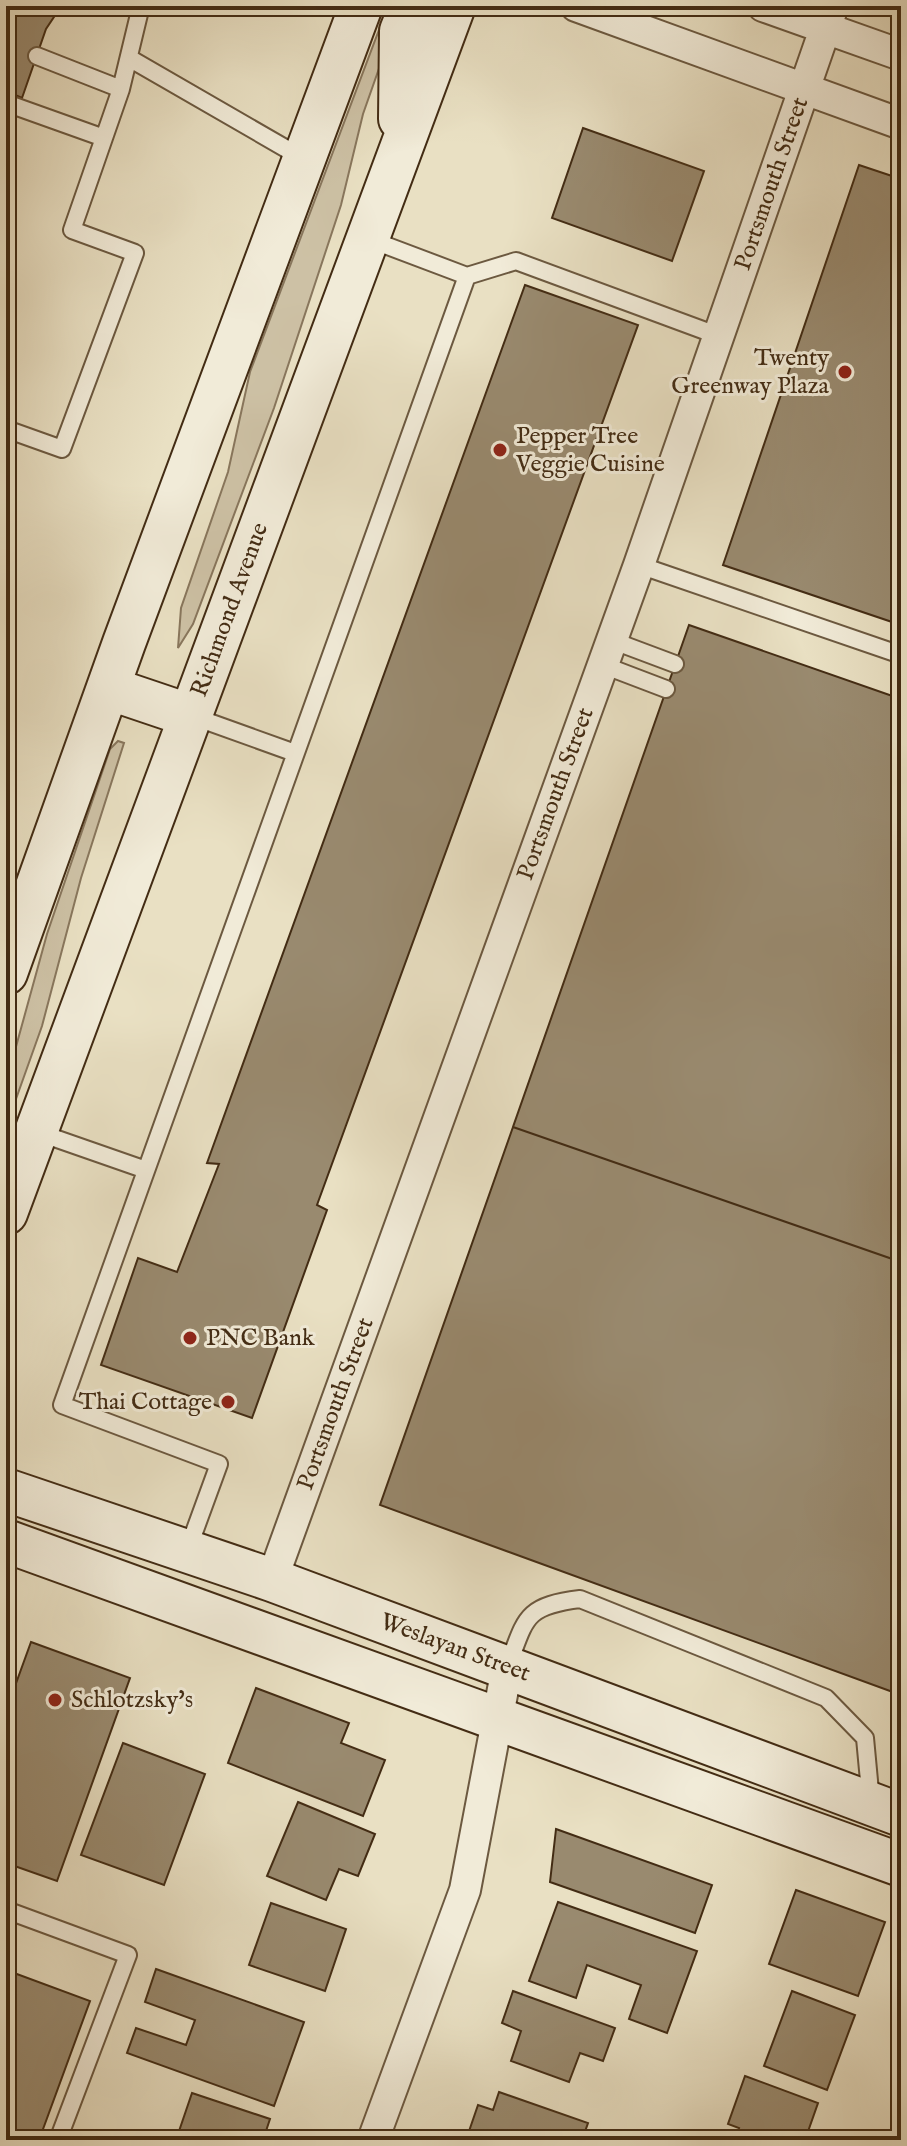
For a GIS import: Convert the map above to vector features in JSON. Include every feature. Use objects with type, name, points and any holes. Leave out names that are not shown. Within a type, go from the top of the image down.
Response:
[{"type":"main road","points":[[6,973],[108,688],[361,6]]},
{"type":"main road","points":[[399,152],[401,31],[411,6]]},
{"type":"main road","name":"Richmond Avenue","points":[[6,1213],[454,6]]},
{"type":"main road","points":[[108,688],[191,716]]},
{"type":"main road","name":"Weslayan Street","points":[[6,1490],[272,1580],[886,1809]]},
{"type":"main road","points":[[7,1544],[901,1865]]},
{"type":"street","points":[[576,6],[901,124]]},
{"type":"street","points":[[763,6],[829,17],[901,55]]},
{"type":"street","name":"Portsmouth Street","points":[[272,1580],[639,565],[829,17]]},
{"type":"street","points":[[373,2140],[465,1890],[507,1668]]},
{"type":"lane","points":[[6,429],[62,449],[135,253],[72,230],[121,89],[141,6]]},
{"type":"lane","points":[[37,56],[121,89]]},
{"type":"lane","points":[[129,58],[305,160]]},
{"type":"lane","points":[[6,103],[104,138]]},
{"type":"lane","points":[[367,239],[467,276],[516,261],[719,336]]},
{"type":"lane","points":[[188,1551],[219,1464],[62,1405],[467,276]]},
{"type":"lane","points":[[639,565],[901,655]]},
{"type":"lane","points":[[607,653],[675,664]]},
{"type":"lane","points":[[607,653],[666,689]]},
{"type":"lane","points":[[191,716],[295,753]]},
{"type":"lane","points":[[36,1131],[146,1170]]},
{"type":"lane","points":[[507,1668],[526,1619],[549,1603],[580,1599],[826,1698],[865,1738],[886,1809]]},
{"type":"lane","points":[[6,1910],[128,1955],[58,2140]]},
{"type":"shaded area","points":[[388,6],[401,6],[363,114],[341,205],[274,408],[193,624],[178,648],[181,608],[228,472],[250,372]]},
{"type":"shaded area","points":[[118,741],[124,743],[81,878],[42,1026],[6,1127],[6,1083],[47,934],[110,749]]},
{"type":"building","points":[[6,6],[74,6],[60,8],[46,29],[22,98],[6,91]]},
{"type":"building","points":[[583,128],[704,171],[672,261],[552,218]]},
{"type":"building","name":"Twenty Greenway Plaza","points":[[859,165],[901,179],[901,625],[723,565]]},
{"type":"building","points":[[525,285],[638,325],[317,1205],[327,1210],[252,1418],[101,1365],[138,1258],[177,1272],[219,1164],[207,1163]]},
{"type":"building","points":[[689,625],[901,699],[901,1262],[513,1127]]},
{"type":"building","points":[[513,1127],[901,1262],[901,1695],[380,1505]]},
{"type":"building","points":[[31,1642],[130,1678],[57,1881],[6,1863],[6,1711]]},
{"type":"building","points":[[256,1688],[349,1723],[341,1743],[385,1760],[363,1816],[228,1763]]},
{"type":"building","points":[[123,1743],[205,1774],[164,1885],[81,1855]]},
{"type":"building","points":[[298,1802],[375,1834],[358,1876],[339,1869],[326,1900],[267,1876]]},
{"type":"building","points":[[556,1829],[712,1885],[695,1933],[550,1882]]},
{"type":"building","points":[[796,1890],[885,1922],[858,1996],[769,1964]]},
{"type":"building","points":[[558,1902],[697,1951],[667,2033],[629,2019],[641,1985],[587,1965],[576,1998],[529,1981]]},
{"type":"building","points":[[271,1903],[346,1929],[325,1991],[249,1965]]},
{"type":"building","points":[[156,1969],[304,2022],[274,2106],[127,2053],[136,2028],[186,2045],[195,2020],[145,2002]]},
{"type":"building","points":[[6,1970],[90,2001],[39,2140],[6,2140]]},
{"type":"building","points":[[513,1991],[615,2028],[603,2061],[580,2053],[569,2082],[511,2061],[521,2031],[502,2023]]},
{"type":"building","points":[[792,1991],[855,2015],[827,2090],[764,2066]]},
{"type":"building","points":[[745,2076],[818,2103],[805,2140],[734,2140],[739,2128],[728,2124]]},
{"type":"building","points":[[499,2092],[588,2123],[582,2140],[466,2140],[478,2105],[493,2110]]},
{"type":"building","points":[[192,2093],[270,2119],[263,2140],[176,2140]]},
{"type":"place","name":"Twenty Greenway Plaza","points":[[845,372]]},
{"type":"place","name":"Pepper Tree Veggie Cuisine","points":[[500,450]]},
{"type":"place","name":"PNC Bank","points":[[190,1338]]},
{"type":"place","name":"Thai Cottage","points":[[228,1402]]},
{"type":"place","name":"Schlotzsky's","points":[[55,1700]]}]
